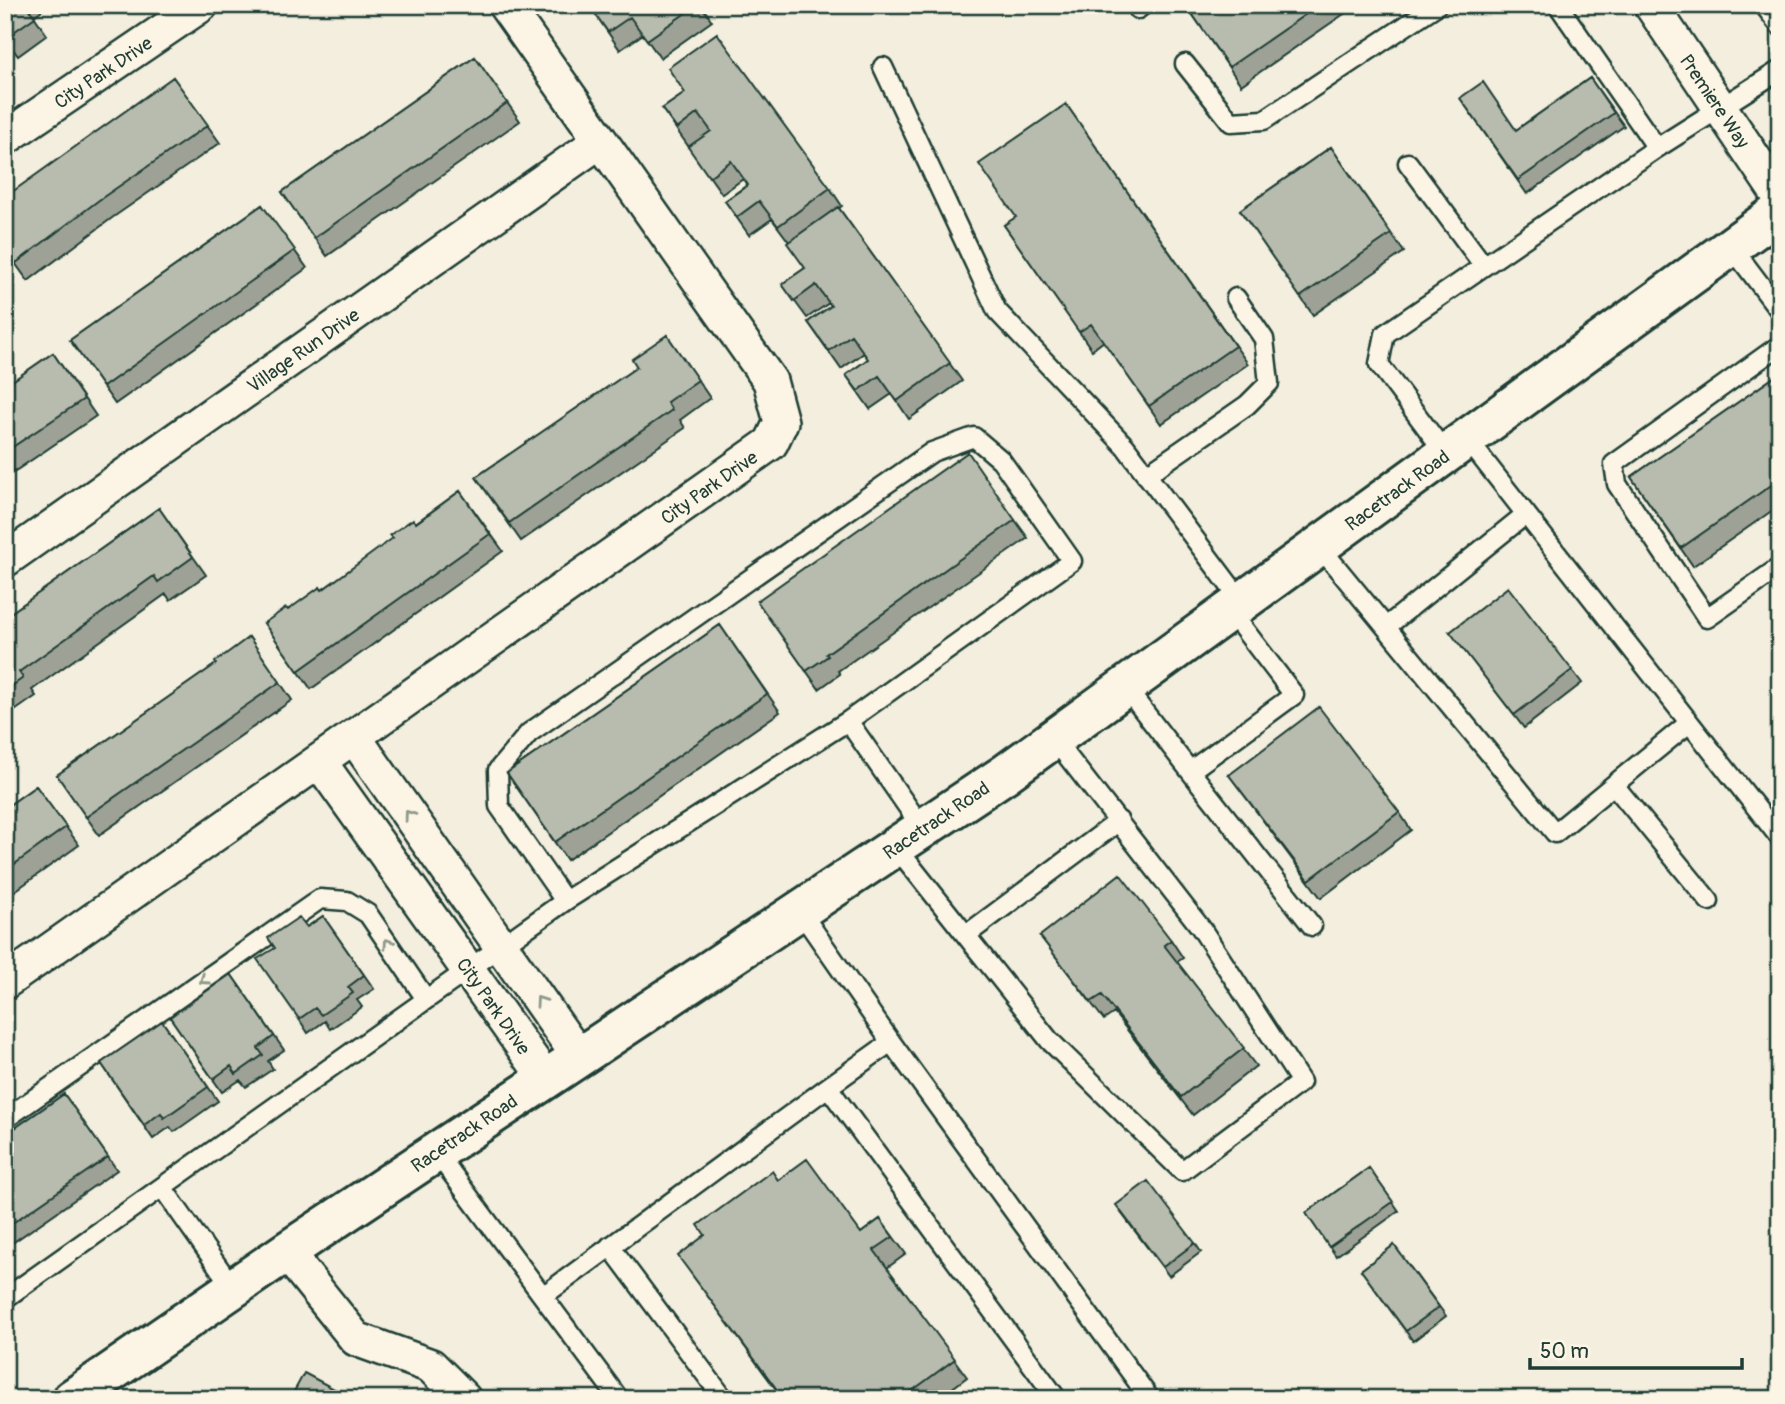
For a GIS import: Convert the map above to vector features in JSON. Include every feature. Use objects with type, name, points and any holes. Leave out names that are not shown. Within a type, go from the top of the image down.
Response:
[{"type":"street","name":"City Park Drive","points":[[5,138],[201,5]]},
{"type":"street","name":"City Park Drive","points":[[5,982],[771,443],[781,422],[770,381],[505,5]]},
{"type":"street","name":"Premiere Way","points":[[1650,5],[1780,197]]},
{"type":"street","name":"Village Run Drive","points":[[5,560],[600,141]]},
{"type":"street","name":"Racetrack Road","points":[[72,1399],[286,1252],[800,911],[1054,738],[1780,211]]},
{"type":"street","points":[[354,737],[579,1057]]},
{"type":"street","name":"City Park Drive","points":[[320,761],[546,1079]]},
{"type":"street","points":[[286,1252],[356,1339],[431,1366],[464,1399]]},
{"type":"lane","points":[[1135,5],[1138,9],[1143,5]]},
{"type":"lane","points":[[1185,64],[1231,122],[1264,120],[1437,5]]},
{"type":"lane","points":[[1558,5],[1657,148]]},
{"type":"lane","points":[[1764,5],[1780,26]]},
{"type":"lane","points":[[883,67],[997,312],[1125,446],[1294,695],[1190,771]]},
{"type":"lane","points":[[1780,70],[1657,148],[1385,334],[1379,364],[1526,514],[1780,838]]},
{"type":"lane","points":[[1408,163],[1483,266]]},
{"type":"lane","points":[[1731,246],[1780,311]]},
{"type":"lane","points":[[1146,475],[1247,405],[1269,383],[1264,339],[1236,298]]},
{"type":"lane","points":[[1780,345],[1614,464],[1616,484],[1707,618],[1780,567]]},
{"type":"lane","points":[[6,1296],[565,901],[848,721],[1072,561],[1001,460],[974,437],[932,452],[529,733],[498,770],[499,806],[565,901]]},
{"type":"lane","points":[[1386,627],[1526,514]]},
{"type":"lane","points":[[1319,547],[1555,833],[1689,723]]},
{"type":"lane","points":[[1125,687],[1312,926]]},
{"type":"lane","points":[[848,721],[909,838],[966,935],[1049,1040],[1182,1171],[1301,1082],[1201,928],[1054,738]]},
{"type":"lane","points":[[1614,785],[1709,901]]},
{"type":"lane","points":[[966,935],[1119,821]]},
{"type":"lane","points":[[5,1119],[320,899],[346,901],[368,914],[426,999]]},
{"type":"lane","points":[[800,911],[891,1042],[1150,1399]]},
{"type":"lane","points":[[543,1296],[891,1042]]},
{"type":"lane","points":[[828,1087],[1057,1399]]},
{"type":"lane","points":[[436,1152],[619,1399]]},
{"type":"lane","points":[[162,1187],[233,1288]]},
{"type":"lane","points":[[611,1246],[724,1399]]},
{"type":"building","points":[[5,5],[26,5],[35,17],[5,38]]},
{"type":"building","points":[[610,5],[697,5],[647,40],[630,17],[608,32],[596,15]]},
{"type":"building","points":[[1186,5],[1319,5],[1229,67]]},
{"type":"building","points":[[717,33],[830,188],[778,226],[759,201],[737,217],[725,201],[748,185],[731,161],[709,177],[688,147],[711,131],[698,113],[677,129],[662,109],[685,93],[668,68]]},
{"type":"building","points":[[475,57],[507,103],[314,238],[282,192]]},
{"type":"building","points":[[173,77],[208,125],[99,200],[16,263],[5,248],[5,197]]},
{"type":"building","points":[[1590,78],[1614,113],[1518,180],[1460,98],[1483,82],[1516,130]]},
{"type":"building","points":[[1066,104],[1235,346],[1149,406],[1091,324],[1079,332],[1004,225],[1016,217],[979,164]]},
{"type":"building","points":[[1331,147],[1391,234],[1300,297],[1240,210]]},
{"type":"building","points":[[262,205],[295,250],[103,387],[70,340]]},
{"type":"building","points":[[838,207],[950,363],[897,401],[879,376],[858,391],[846,375],[868,359],[851,335],[829,351],[808,322],[831,306],[816,285],[794,301],[782,284],[805,268],[787,243]]},
{"type":"building","points":[[667,335],[698,380],[667,402],[672,410],[509,523],[476,477],[637,367],[632,359]]},
{"type":"building","points":[[53,353],[84,399],[5,452],[5,381],[8,384]]},
{"type":"building","points":[[1780,373],[1780,479],[1681,548],[1631,477]]},
{"type":"building","points":[[968,452],[1015,520],[806,671],[757,601]]},
{"type":"building","points":[[460,491],[490,534],[298,671],[264,623],[320,587],[322,590],[393,538],[390,535],[413,519],[416,523]]},
{"type":"building","points":[[159,508],[193,557],[158,582],[154,576],[19,672],[23,678],[5,691],[5,617]]},
{"type":"building","points":[[1508,587],[1572,670],[1514,715],[1450,632]]},
{"type":"building","points":[[720,625],[767,694],[555,842],[507,773]]},
{"type":"building","points":[[249,637],[280,682],[86,817],[57,775],[216,664],[215,662]]},
{"type":"building","points":[[1319,707],[1399,812],[1309,880],[1229,775]]},
{"type":"building","points":[[36,786],[66,827],[5,871],[5,808]]},
{"type":"building","points":[[1120,874],[1171,940],[1164,945],[1244,1048],[1181,1097],[1102,995],[1091,1002],[1040,936]]},
{"type":"building","points":[[323,916],[364,975],[348,987],[353,993],[321,1015],[315,1008],[299,1019],[257,959],[275,948],[268,938],[299,917],[307,927]]},
{"type":"building","points":[[231,974],[274,1036],[258,1048],[263,1055],[236,1074],[231,1066],[213,1079],[170,1017]]},
{"type":"building","points":[[162,1021],[208,1087],[164,1118],[161,1113],[144,1125],[101,1063]]},
{"type":"building","points":[[64,1094],[108,1157],[5,1228],[5,1135]]},
{"type":"building","points":[[807,1159],[861,1233],[880,1219],[893,1237],[874,1250],[955,1359],[901,1399],[784,1399],[678,1256],[705,1235],[698,1225],[772,1171],[778,1180]]},
{"type":"building","points":[[1369,1168],[1393,1202],[1329,1247],[1306,1213]]},
{"type":"building","points":[[1148,1181],[1195,1243],[1163,1267],[1116,1205]]},
{"type":"building","points":[[1394,1245],[1439,1307],[1406,1331],[1361,1270]]},
{"type":"building","points":[[304,1373],[353,1399],[290,1399]]}]
